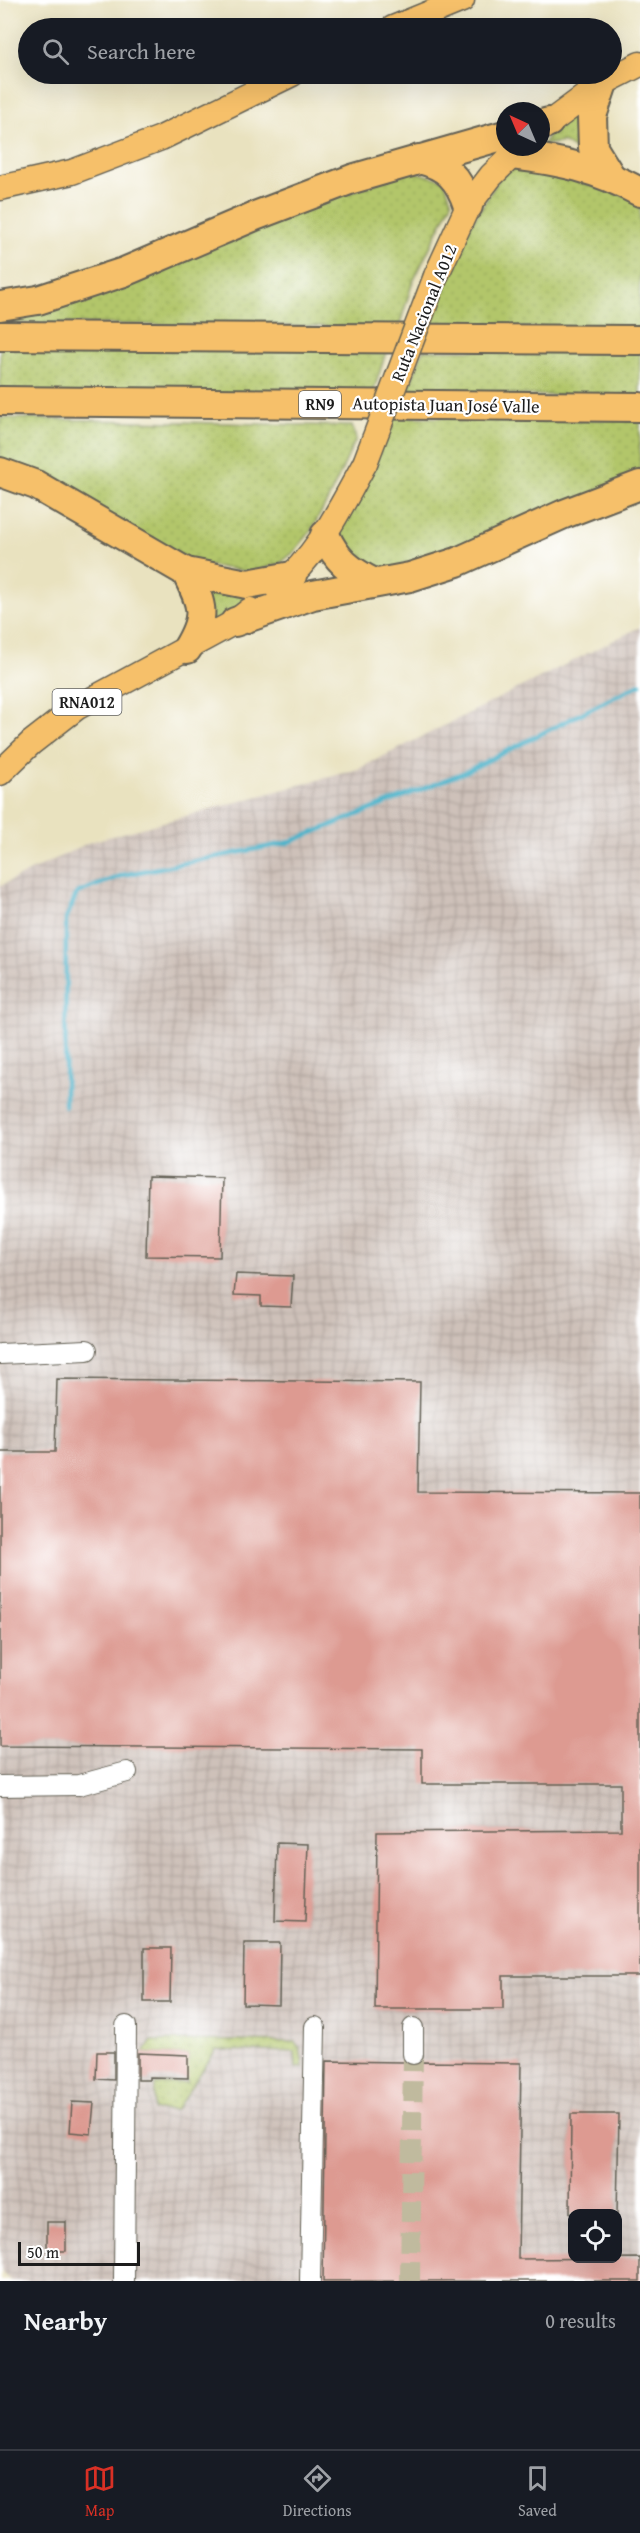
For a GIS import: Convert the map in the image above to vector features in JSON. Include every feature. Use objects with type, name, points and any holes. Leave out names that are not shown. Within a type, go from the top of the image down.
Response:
[{"type":"highway","points":[[603,84],[592,116],[593,148],[611,177]]},
{"type":"highway","points":[[0,306],[38,300],[124,272],[276,208],[352,179],[419,159],[496,148]]},
{"type":"highway","points":[[544,156],[611,177],[640,192]]},
{"type":"highway","points":[[419,159],[439,164],[452,175],[464,192],[468,206]]},
{"type":"highway","points":[[0,336],[640,339]]},
{"type":"highway","name":"Autopista Juan José Valle","points":[[0,400],[640,407]]},
{"type":"highway","points":[[0,472],[36,485],[186,572],[247,584],[292,576]]},
{"type":"highway","points":[[236,622],[314,596],[410,577],[457,562],[564,514],[640,484]]},
{"type":"highway","points":[[325,535],[333,553],[351,570],[374,583]]},
{"type":"highway","points":[[186,572],[202,604],[198,630],[187,649]]},
{"type":"main road","points":[[418,18],[462,0]]},
{"type":"main road","points":[[622,73],[640,64]]},
{"type":"main road","points":[[0,188],[72,172],[161,138],[272,84]]},
{"type":"main road","points":[[550,121],[602,84]]},
{"type":"main road","name":"Ruta Nacional A012","points":[[0,773],[31,743],[76,708],[236,622],[292,576],[325,535],[365,463],[436,276],[468,206],[505,156]]},
{"type":"lane","points":[[0,1354],[87,1350]]},
{"type":"lane","points":[[0,1786],[79,1785],[127,1772]]},
{"type":"lane","points":[[124,2281],[126,2026]]},
{"type":"lane","points":[[310,2281],[315,2027]]},
{"type":"lane","points":[[413,2028],[413,2054]]},
{"type":"shaded area","points":[[640,627],[640,2281],[11,2281],[0,2271],[0,886],[90,842],[358,769]]},
{"type":"green space","points":[[581,110],[576,128],[579,152],[563,142],[550,144],[550,133],[554,126]]},
{"type":"green space","points":[[520,165],[640,200],[640,329],[428,326],[463,237],[501,176]]},
{"type":"green space","points":[[411,171],[444,180],[452,202],[412,284],[399,327],[0,323],[0,314]]},
{"type":"green space","points":[[0,345],[388,346],[372,396],[0,393]]},
{"type":"green space","points":[[423,350],[640,352],[640,396],[407,394]]},
{"type":"green space","points":[[388,417],[640,420],[640,474],[482,541],[383,571],[353,559],[337,536]]},
{"type":"green space","points":[[0,418],[352,426],[356,439],[328,500],[310,532],[294,552],[279,564],[252,572],[198,564],[0,464]]},
{"type":"green space","points":[[202,583],[256,594],[224,618],[207,623]]},
{"type":"green space","points":[[152,2041],[295,2042],[300,2048],[303,2067],[296,2068],[295,2052],[216,2050],[176,2110],[154,2110],[155,2084],[187,2083],[188,2055],[143,2053]]},
{"type":"building","points":[[148,1176],[222,1178],[220,1257],[146,1256]]},
{"type":"building","points":[[236,1274],[293,1276],[291,1307],[261,1306],[261,1296],[234,1295]]},
{"type":"building","points":[[57,1379],[420,1382],[418,1492],[640,1493],[640,1976],[503,1976],[503,2009],[375,2009],[377,1832],[621,1830],[621,1784],[422,1784],[422,1749],[0,1746],[0,1452],[55,1452]]},
{"type":"building","points":[[277,1843],[308,1844],[305,1922],[275,1921]]},
{"type":"building","points":[[244,1943],[280,1943],[279,2005],[243,2004]]},
{"type":"building","points":[[144,1948],[171,1948],[170,2002],[144,2002]]},
{"type":"building","points":[[97,2052],[114,2052],[114,2080],[96,2079]]},
{"type":"building","points":[[138,2053],[188,2055],[188,2078],[149,2077],[149,2080],[138,2080]]},
{"type":"building","points":[[326,2061],[404,2062],[412,2066],[421,2062],[521,2063],[518,2259],[568,2259],[568,2263],[622,2263],[622,2258],[640,2258],[640,2281],[323,2281]]},
{"type":"building","points":[[72,2102],[94,2103],[91,2134],[70,2132]]},
{"type":"building","points":[[571,2114],[619,2114],[617,2209],[570,2209]]},
{"type":"building","points":[[47,2222],[66,2222],[66,2251],[47,2251]]},
{"type":"waterway","points":[[65,1106],[66,919],[77,893],[123,875],[287,843],[465,772],[640,684]]},
{"type":"tunnel","points":[[410,2281],[413,2054]]}]
